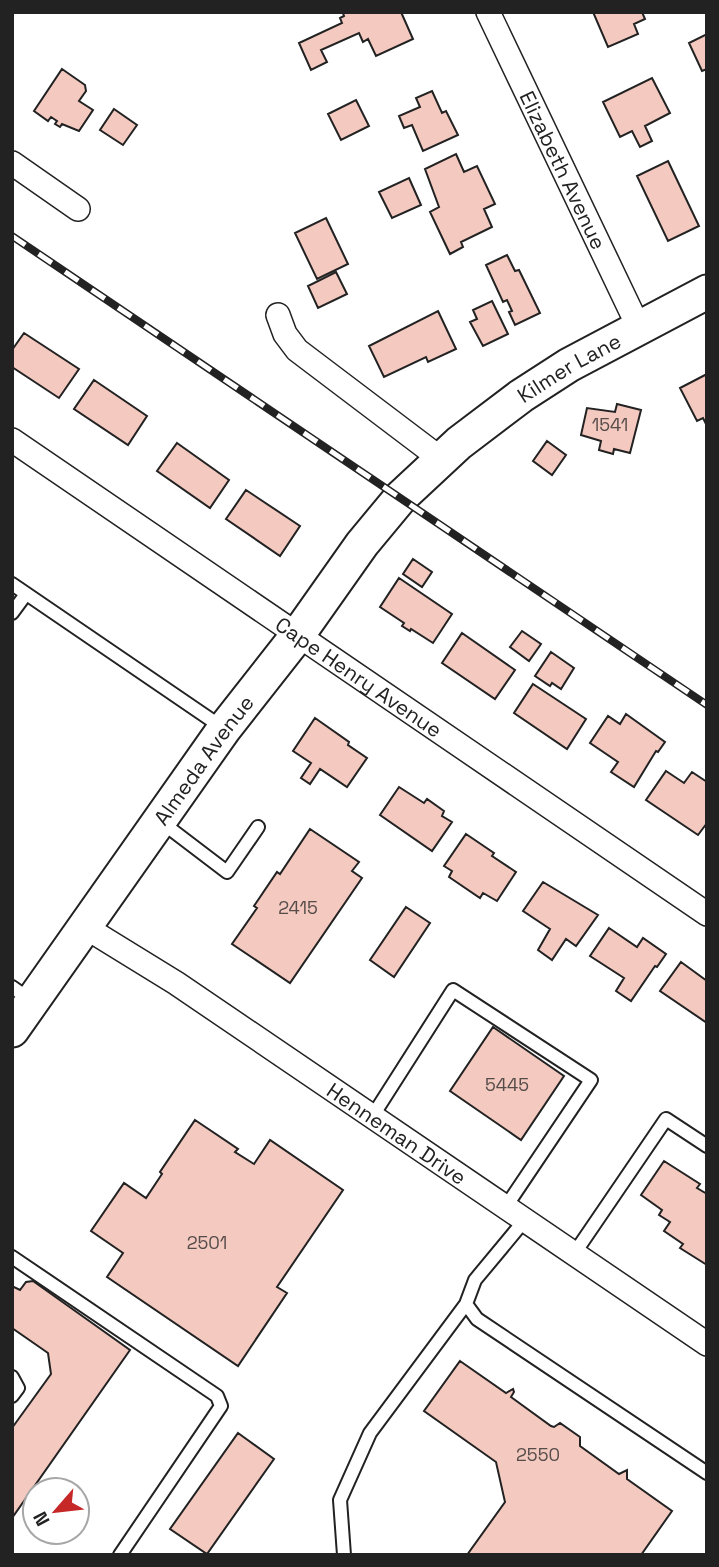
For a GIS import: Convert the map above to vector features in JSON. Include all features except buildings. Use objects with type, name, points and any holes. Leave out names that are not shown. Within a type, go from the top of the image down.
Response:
[{"type":"street","name":"Elizabeth Avenue","points":[[488,12],[639,328]]},
{"type":"street","points":[[12,163],[78,209]]},
{"type":"street","name":"Kilmer Lane","points":[[401,497],[441,459],[521,396],[569,365],[707,292]]},
{"type":"street","points":[[278,315],[285,334],[298,349],[441,459]]},
{"type":"street","name":"Cape Henry Avenue","points":[[12,440],[707,914]]},
{"type":"street","name":"Almeda Avenue","points":[[12,1030],[22,994],[85,927],[224,729],[297,636],[362,544],[401,497]]},
{"type":"street","name":"Henneman Drive","points":[[85,927],[176,983],[524,1221],[706,1341]]},
{"type":"lane","points":[[12,584],[224,729]]},
{"type":"lane","points":[[12,613],[26,594]]},
{"type":"lane","points":[[160,820],[227,872],[258,827]]},
{"type":"lane","points":[[372,1117],[453,990],[591,1080],[505,1208]]},
{"type":"lane","points":[[574,1254],[666,1119],[707,1146]]},
{"type":"lane","points":[[344,1555],[340,1500],[370,1433],[466,1304],[475,1280],[524,1221]]},
{"type":"lane","points":[[12,1257],[216,1396],[221,1406],[120,1555]]},
{"type":"lane","points":[[466,1304],[477,1319],[707,1473]]},
{"type":"lane","points":[[12,1377],[18,1388],[12,1396]]},
{"type":"railway","points":[[12,236],[707,705]]}]
